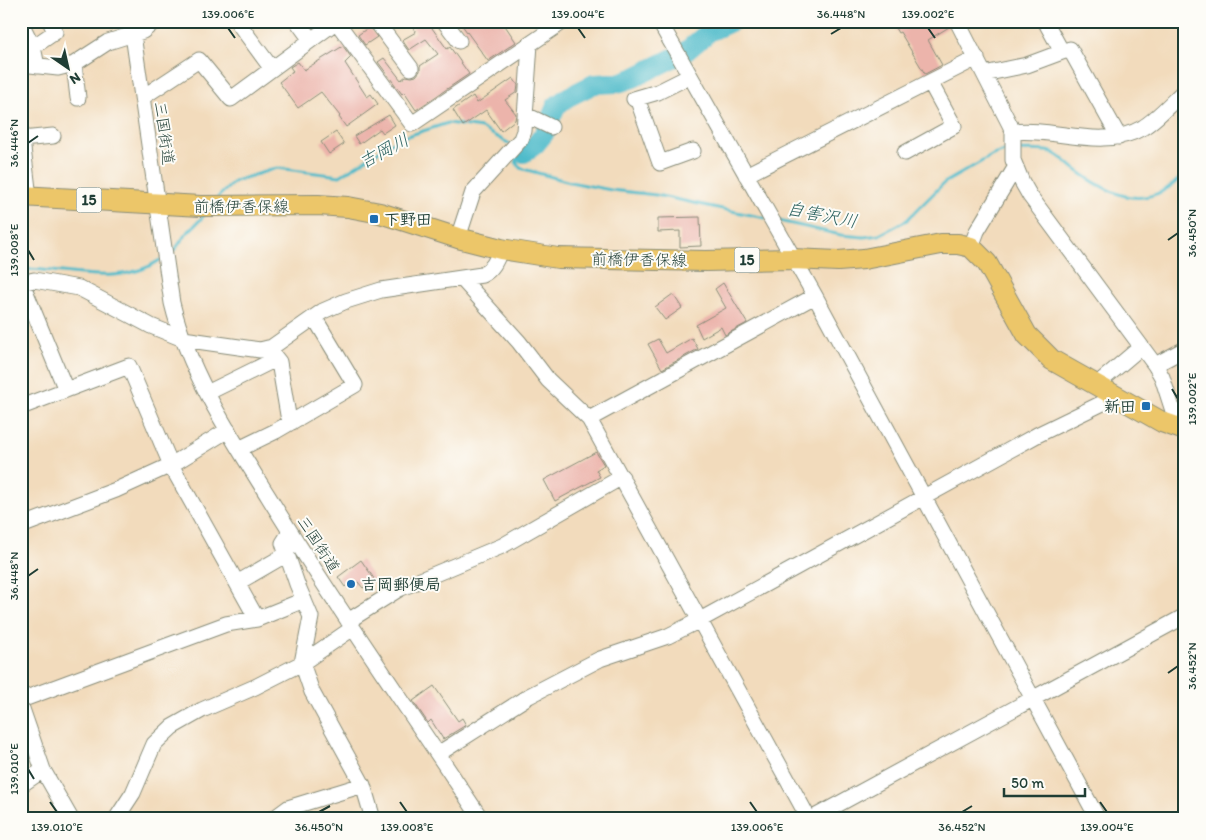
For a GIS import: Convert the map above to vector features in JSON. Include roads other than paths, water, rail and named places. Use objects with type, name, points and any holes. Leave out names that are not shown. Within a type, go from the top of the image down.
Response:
[{"type":"main road","name":"前橋伊香保線","points":[[25,196],[158,205],[318,205],[348,207],[380,213],[458,238],[501,249],[558,258],[793,259],[838,261],[864,259],[941,244],[958,244],[971,247]]},
{"type":"main road","points":[[971,247],[987,263],[1027,335],[1052,360],[1095,386],[1162,422],[1185,430]]},
{"type":"street","points":[[33,47],[55,32],[50,21]]},
{"type":"street","points":[[21,64],[58,68],[74,64],[132,28],[143,30],[155,21]]},
{"type":"street","points":[[297,21],[311,40]]},
{"type":"street","points":[[376,21],[411,68]]},
{"type":"street","points":[[444,21],[459,41]]},
{"type":"street","points":[[143,97],[199,60],[231,100],[336,22],[412,124],[564,21]]},
{"type":"street","points":[[659,21],[815,296],[922,497],[1098,819]]},
{"type":"street","points":[[957,21],[977,58],[1013,135],[1014,164],[1022,182],[1040,211],[1155,365],[1162,377],[1173,411],[1185,430]]},
{"type":"street","points":[[1045,21],[1062,52]]},
{"type":"street","points":[[21,23],[33,47],[37,66]]},
{"type":"street","points":[[239,24],[272,69]]},
{"type":"street","name":"三国街道","points":[[132,28],[163,250],[178,330],[207,393],[290,532],[481,819]]},
{"type":"street","points":[[458,238],[473,192],[521,139],[524,131],[539,121],[530,44]]},
{"type":"street","points":[[984,74],[1027,65],[1070,49],[1119,136]]},
{"type":"street","points":[[746,176],[977,58]]},
{"type":"street","points":[[74,64],[78,98]]},
{"type":"street","points":[[688,72],[658,92],[635,98],[660,163],[693,151]]},
{"type":"street","points":[[905,153],[954,126],[930,82]]},
{"type":"street","points":[[1013,135],[1030,130],[1105,139],[1119,136],[1142,128],[1185,90]]},
{"type":"street","points":[[25,196],[22,135],[53,136]]},
{"type":"street","points":[[971,247],[977,230],[1014,164]]},
{"type":"street","points":[[272,354],[272,347],[323,311],[346,301],[381,290],[482,275],[494,265],[501,249]]},
{"type":"street","points":[[462,279],[519,342],[548,380],[590,419],[810,819],[1185,616]]},
{"type":"street","points":[[66,390],[22,283],[34,280],[79,288],[151,326],[183,339],[260,350],[272,354],[278,362],[288,415],[292,422]]},
{"type":"street","points":[[590,419],[815,296]]},
{"type":"street","points":[[239,449],[292,422],[355,385],[314,317]]},
{"type":"street","points":[[1095,386],[1141,347]]},
{"type":"street","points":[[1155,365],[1185,349]]},
{"type":"street","points":[[207,393],[272,354]]},
{"type":"street","points":[[21,407],[130,366],[171,464],[257,619]]},
{"type":"street","points":[[438,754],[529,696],[600,659],[668,636],[700,620],[1037,435],[1115,397]]},
{"type":"street","points":[[21,526],[116,490],[171,464],[228,430]]},
{"type":"street","points":[[116,819],[133,793],[154,744],[172,726],[302,663],[399,588],[502,546],[622,477]]},
{"type":"street","points":[[290,532],[283,543],[311,617],[302,663],[312,692],[363,785],[373,819]]},
{"type":"street","points":[[237,583],[287,554]]},
{"type":"street","points":[[21,700],[226,624],[257,619],[304,600]]},
{"type":"street","points":[[21,706],[43,770],[71,819]]},
{"type":"street","points":[[21,785],[43,770]]},
{"type":"street","points":[[273,819],[288,808],[363,785]]},
{"type":"waterway","name":"吉岡川","points":[[522,152],[524,153],[535,145],[544,134],[556,106],[568,97],[594,84],[618,83],[633,78],[685,52],[709,32],[733,21]]},
{"type":"waterway","name":"吉岡川","points":[[218,197],[235,181],[277,168],[340,176],[398,139],[448,123],[481,128],[510,144]]},
{"type":"waterway","name":"自害沢川","points":[[518,149],[522,152],[516,162],[520,168],[570,182],[611,190],[656,195],[765,218]]},
{"type":"waterway","name":"自害沢川","points":[[779,221],[841,235],[864,237],[879,235],[907,220],[944,183],[993,155],[1008,150]]},
{"type":"waterway","name":"自害沢川","points":[[1017,150],[1054,153],[1090,180],[1118,194],[1131,197],[1145,197],[1158,193],[1172,186],[1185,173]]},
{"type":"waterway","name":"吉岡川","points":[[170,254],[205,214]]},
{"type":"waterway","name":"吉岡川","points":[[21,270],[37,269],[94,275],[122,274],[135,272],[160,260]]},
{"type":"place","name":"下野田","points":[[374,219]]},
{"type":"place","name":"新田","points":[[1146,406]]},
{"type":"place","name":"吉岡郵便局","points":[[351,584]]}]
